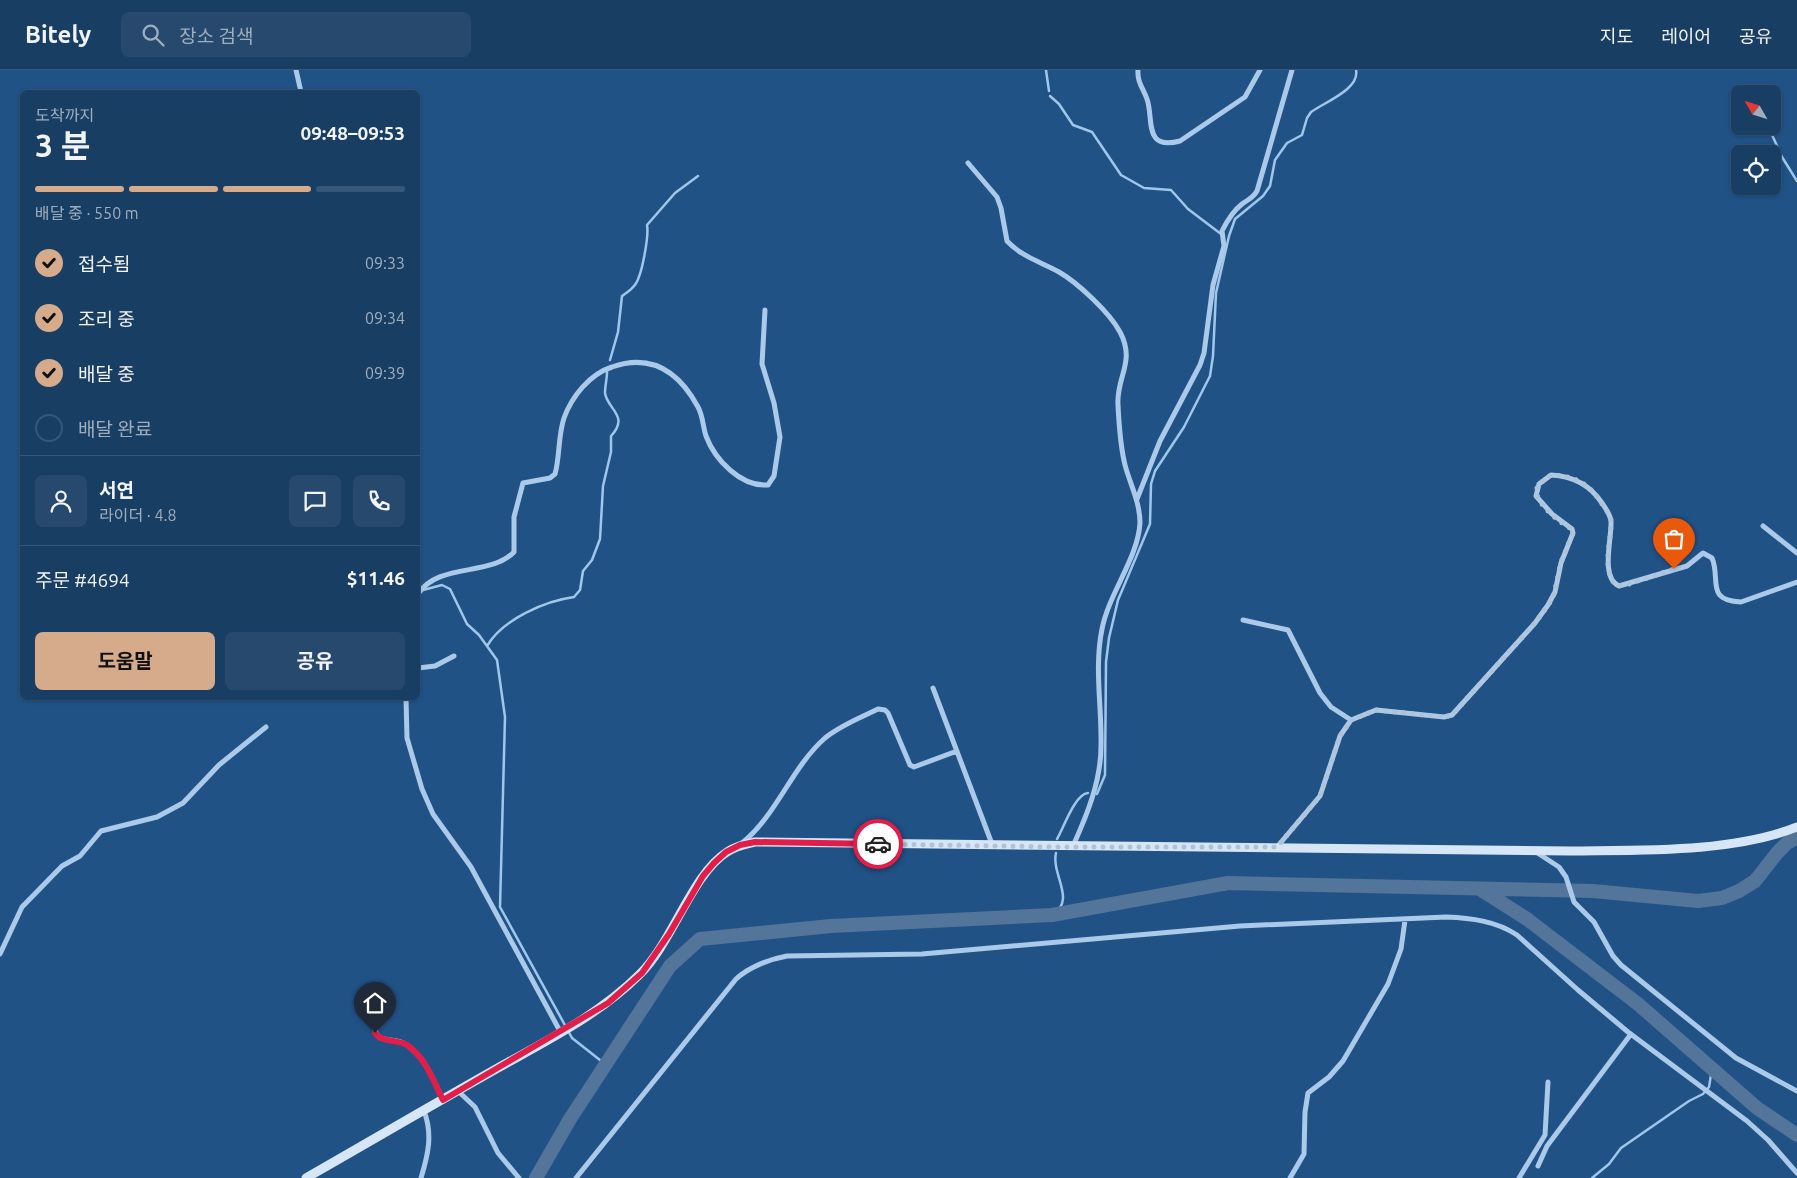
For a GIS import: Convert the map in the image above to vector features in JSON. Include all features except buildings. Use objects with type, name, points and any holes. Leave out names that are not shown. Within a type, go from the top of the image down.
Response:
[{"type":"main road","points":[[306,1178],[565,1030],[608,1003],[642,973],[669,934],[703,876],[726,852],[740,845],[755,842],[992,844],[1073,847],[1660,849],[1750,841],[1778,835],[1797,827]]},
{"type":"street","points":[[296,70],[301,90]]},
{"type":"street","points":[[1138,70],[1140,86],[1148,100],[1152,134],[1161,140],[1171,143],[1180,141],[1245,97],[1260,70]]},
{"type":"street","points":[[1137,500],[1160,441],[1200,365],[1207,344],[1212,285],[1224,246],[1222,231],[1234,212],[1242,204],[1253,198],[1258,191],[1292,70]]},
{"type":"street","points":[[968,163],[997,197],[1008,241],[1026,256],[1068,278],[1113,320],[1120,331],[1127,354],[1117,402],[1120,439],[1125,466],[1137,500],[1138,532],[1101,630],[1098,696],[1101,745],[1098,772],[1087,815],[1073,847]]},
{"type":"street","points":[[420,590],[422,587],[439,577],[508,558],[514,552],[514,517],[523,483],[550,478],[555,474],[564,418],[578,392],[604,370],[623,363],[646,362],[668,370],[684,384],[699,409],[706,436],[715,454],[727,467],[744,479],[758,486],[768,485],[774,476],[780,437],[774,403],[762,364],[765,310]]},
{"type":"street","points":[[1277,847],[1320,796],[1340,736],[1351,720],[1376,710],[1444,717],[1452,715],[1535,623],[1553,598],[1561,562],[1573,533],[1572,529],[1552,514],[1536,496],[1539,484],[1551,475],[1572,479],[1592,488],[1609,514],[1608,571],[1612,580],[1619,586],[1688,566],[1703,553],[1712,558],[1715,564],[1714,585],[1719,595],[1732,601],[1740,602],[1797,582]]},
{"type":"street","points":[[1763,526],[1797,553]]},
{"type":"street","points":[[1243,620],[1288,630],[1320,693],[1331,706],[1351,720]]},
{"type":"street","points":[[420,668],[435,666],[454,656]]},
{"type":"street","points":[[933,688],[992,844]]},
{"type":"street","points":[[406,700],[407,738],[422,788],[433,814],[471,867],[565,1030]]},
{"type":"street","points":[[740,845],[753,834],[800,766],[825,739],[841,727],[878,709],[885,710],[888,713],[910,764],[914,767],[957,751]]},
{"type":"street","points":[[0,954],[22,907],[62,866],[80,856],[101,831],[158,817],[183,803],[220,765],[266,727]]},
{"type":"street","points":[[1533,850],[1559,867],[1566,877],[1574,902],[1594,922],[1612,956],[1621,965],[1736,1058],[1797,1091]]},
{"type":"street","points":[[576,1178],[736,979],[743,972],[777,958],[787,956],[922,954],[1240,926],[1446,917],[1468,918],[1507,928],[1631,1034],[1747,1121],[1768,1140],[1797,1173]]},
{"type":"street","points":[[1290,1178],[1304,1154],[1305,1112],[1308,1093],[1329,1077],[1343,1061],[1388,984],[1401,949],[1405,920]]},
{"type":"street","points":[[373,1022],[378,1038],[406,1044],[425,1062],[443,1100]]},
{"type":"street","points":[[1538,1166],[1547,1146],[1631,1034]]},
{"type":"street","points":[[1519,1178],[1544,1135],[1548,1082]]},
{"type":"street","points":[[458,1091],[475,1107],[498,1153],[519,1178]]},
{"type":"street","points":[[421,1178],[430,1143],[429,1125],[424,1111]]},
{"type":"waterway","points":[[1046,70],[1049,91]]},
{"type":"waterway","points":[[1097,794],[1105,775],[1106,662],[1109,638],[1118,600],[1150,524],[1151,484],[1155,471],[1184,427],[1210,376],[1213,356],[1216,293],[1229,236],[1235,219],[1263,196],[1270,186],[1275,160],[1287,143],[1302,135],[1307,118],[1311,112],[1347,89],[1356,77],[1356,70]]},
{"type":"waterway","points":[[1050,96],[1059,104],[1073,125],[1092,132],[1121,175],[1144,188],[1171,190],[1188,209],[1221,234]]},
{"type":"waterway","points":[[1772,135],[1782,157],[1797,181]]},
{"type":"waterway","points":[[610,360],[618,332],[622,296],[634,286],[640,275],[646,247],[647,225],[675,193],[698,176]]},
{"type":"waterway","points":[[487,646],[494,636],[514,620],[538,607],[574,597],[580,590],[583,571],[592,560],[600,539],[603,486],[611,452],[611,436],[618,423],[616,413],[605,393],[607,372]]},
{"type":"waterway","points":[[423,590],[442,585],[450,589],[467,624],[479,635],[497,660],[505,717],[500,907],[572,1038],[605,1064]]},
{"type":"waterway","points":[[1057,839],[1074,805],[1083,795],[1088,793]]},
{"type":"waterway","points":[[536,1178],[570,1119],[670,966],[700,939],[831,926],[1052,915],[1228,883],[1593,891],[1698,901],[1722,898],[1739,891],[1755,881],[1777,853],[1787,843],[1797,837]]},
{"type":"waterway","points":[[1052,915],[1059,909],[1063,895],[1055,861],[1056,853]]},
{"type":"waterway","points":[[1480,889],[1527,919],[1638,1004],[1757,1108],[1797,1135]]},
{"type":"waterway","points":[[1592,1178],[1609,1164],[1621,1148],[1689,1101],[1703,1094],[1709,1087],[1712,1069]]},
{"type":"way so far","points":[[878,844],[992,844],[1060,847],[1277,847],[1320,796],[1326,785],[1340,736],[1351,720],[1376,710],[1444,717],[1452,715],[1535,623],[1553,598],[1561,562],[1573,533],[1570,527],[1552,514],[1538,500],[1536,490],[1545,478],[1551,475],[1572,479],[1592,488],[1596,493],[1611,519],[1608,571],[1615,584],[1623,586],[1667,573],[1674,569]]},
{"type":"route","points":[[375,1033],[378,1038],[406,1044],[425,1062],[443,1100],[564,1031],[608,1003],[642,973],[669,934],[703,876],[726,852],[740,845],[755,842],[878,844]]}]
